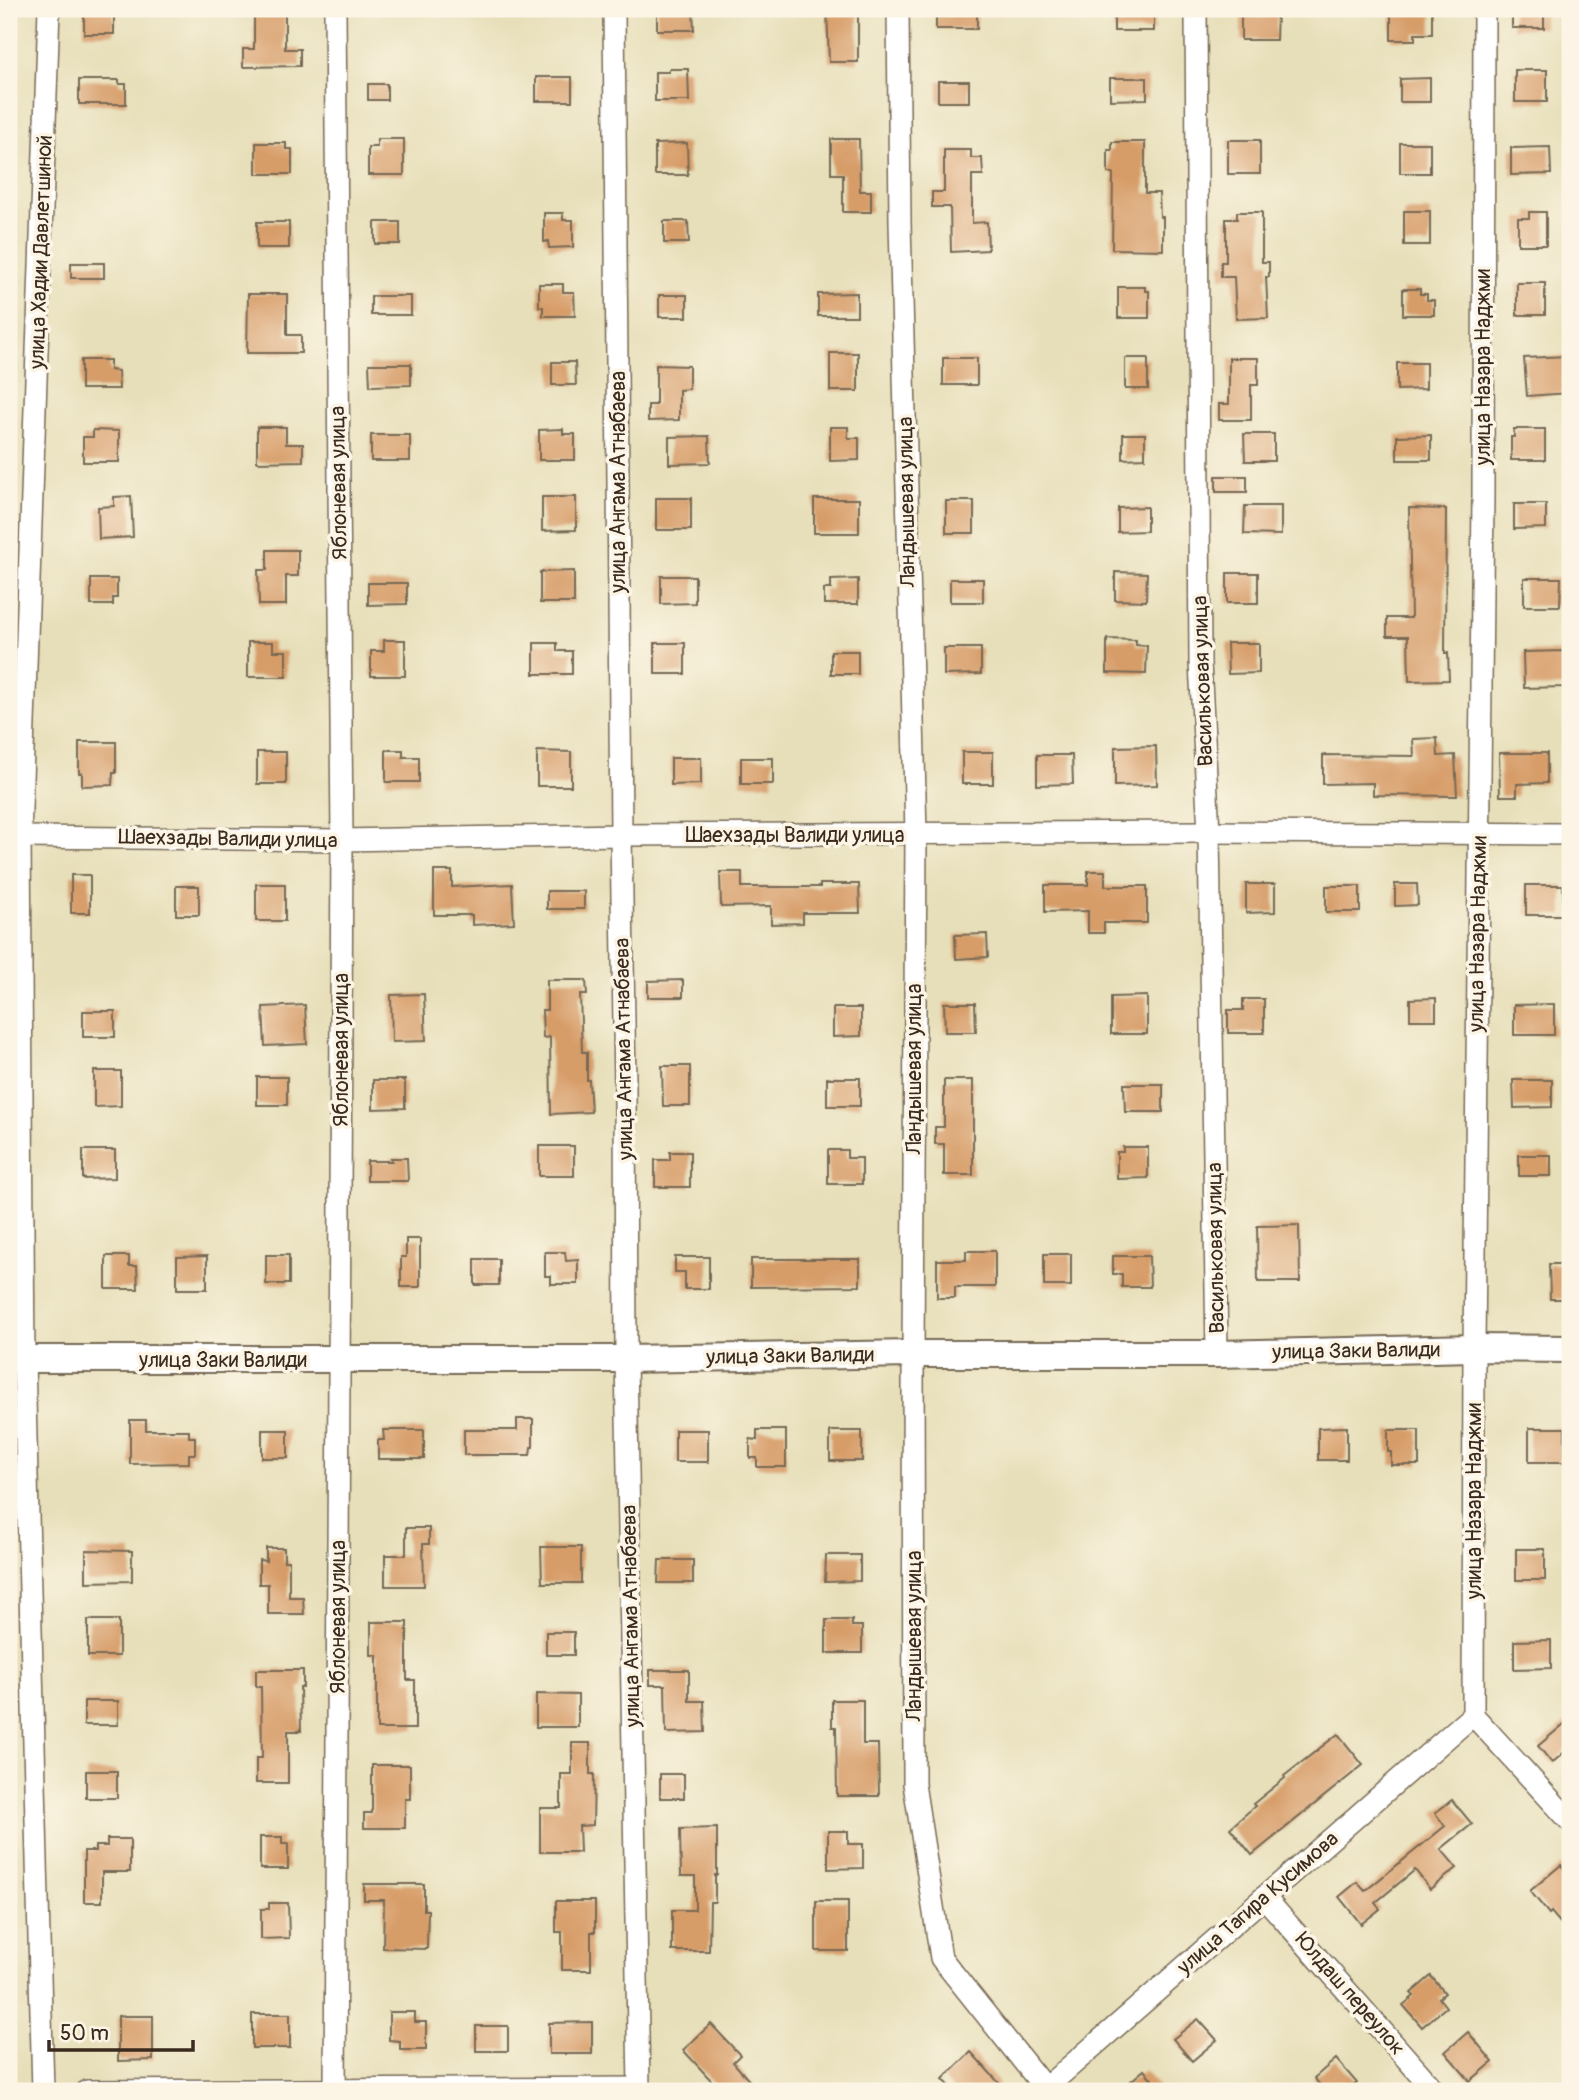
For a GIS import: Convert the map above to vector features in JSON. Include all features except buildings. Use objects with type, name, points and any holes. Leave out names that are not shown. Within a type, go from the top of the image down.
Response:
[{"type":"street","name":"улица Хадии Давлетшиной","points":[[43,2091],[16,1359],[20,836],[49,9]]},
{"type":"street","name":"Яблоневая улица","points":[[335,9],[342,840],[335,2090]]},
{"type":"street","name":"улица Ангама Атнабаева","points":[[88,2091],[640,2090],[626,1359],[614,9]]},
{"type":"street","name":"Ландышевая улица","points":[[898,9],[900,222],[916,834],[914,1784],[941,1958],[1045,2090]]},
{"type":"street","name":"Васильковая улица","points":[[1196,9],[1200,663],[1209,832],[1217,1354]]},
{"type":"street","name":"улица Назара Наджми","points":[[1473,1715],[1483,496],[1483,9]]},
{"type":"street","name":"Шаехзады Валиди улица","points":[[20,836],[342,840],[621,835],[1209,832],[1570,834]]},
{"type":"street","name":"улица Заки Валиди","points":[[16,1359],[626,1359],[1570,1349]]},
{"type":"street","points":[[1473,1715],[1570,1821]]},
{"type":"street","name":"улица Тагира Кусимова","points":[[1045,2090],[1473,1715]]},
{"type":"street","name":"Юлдаш переулок","points":[[1264,1897],[1435,2091]]}]
